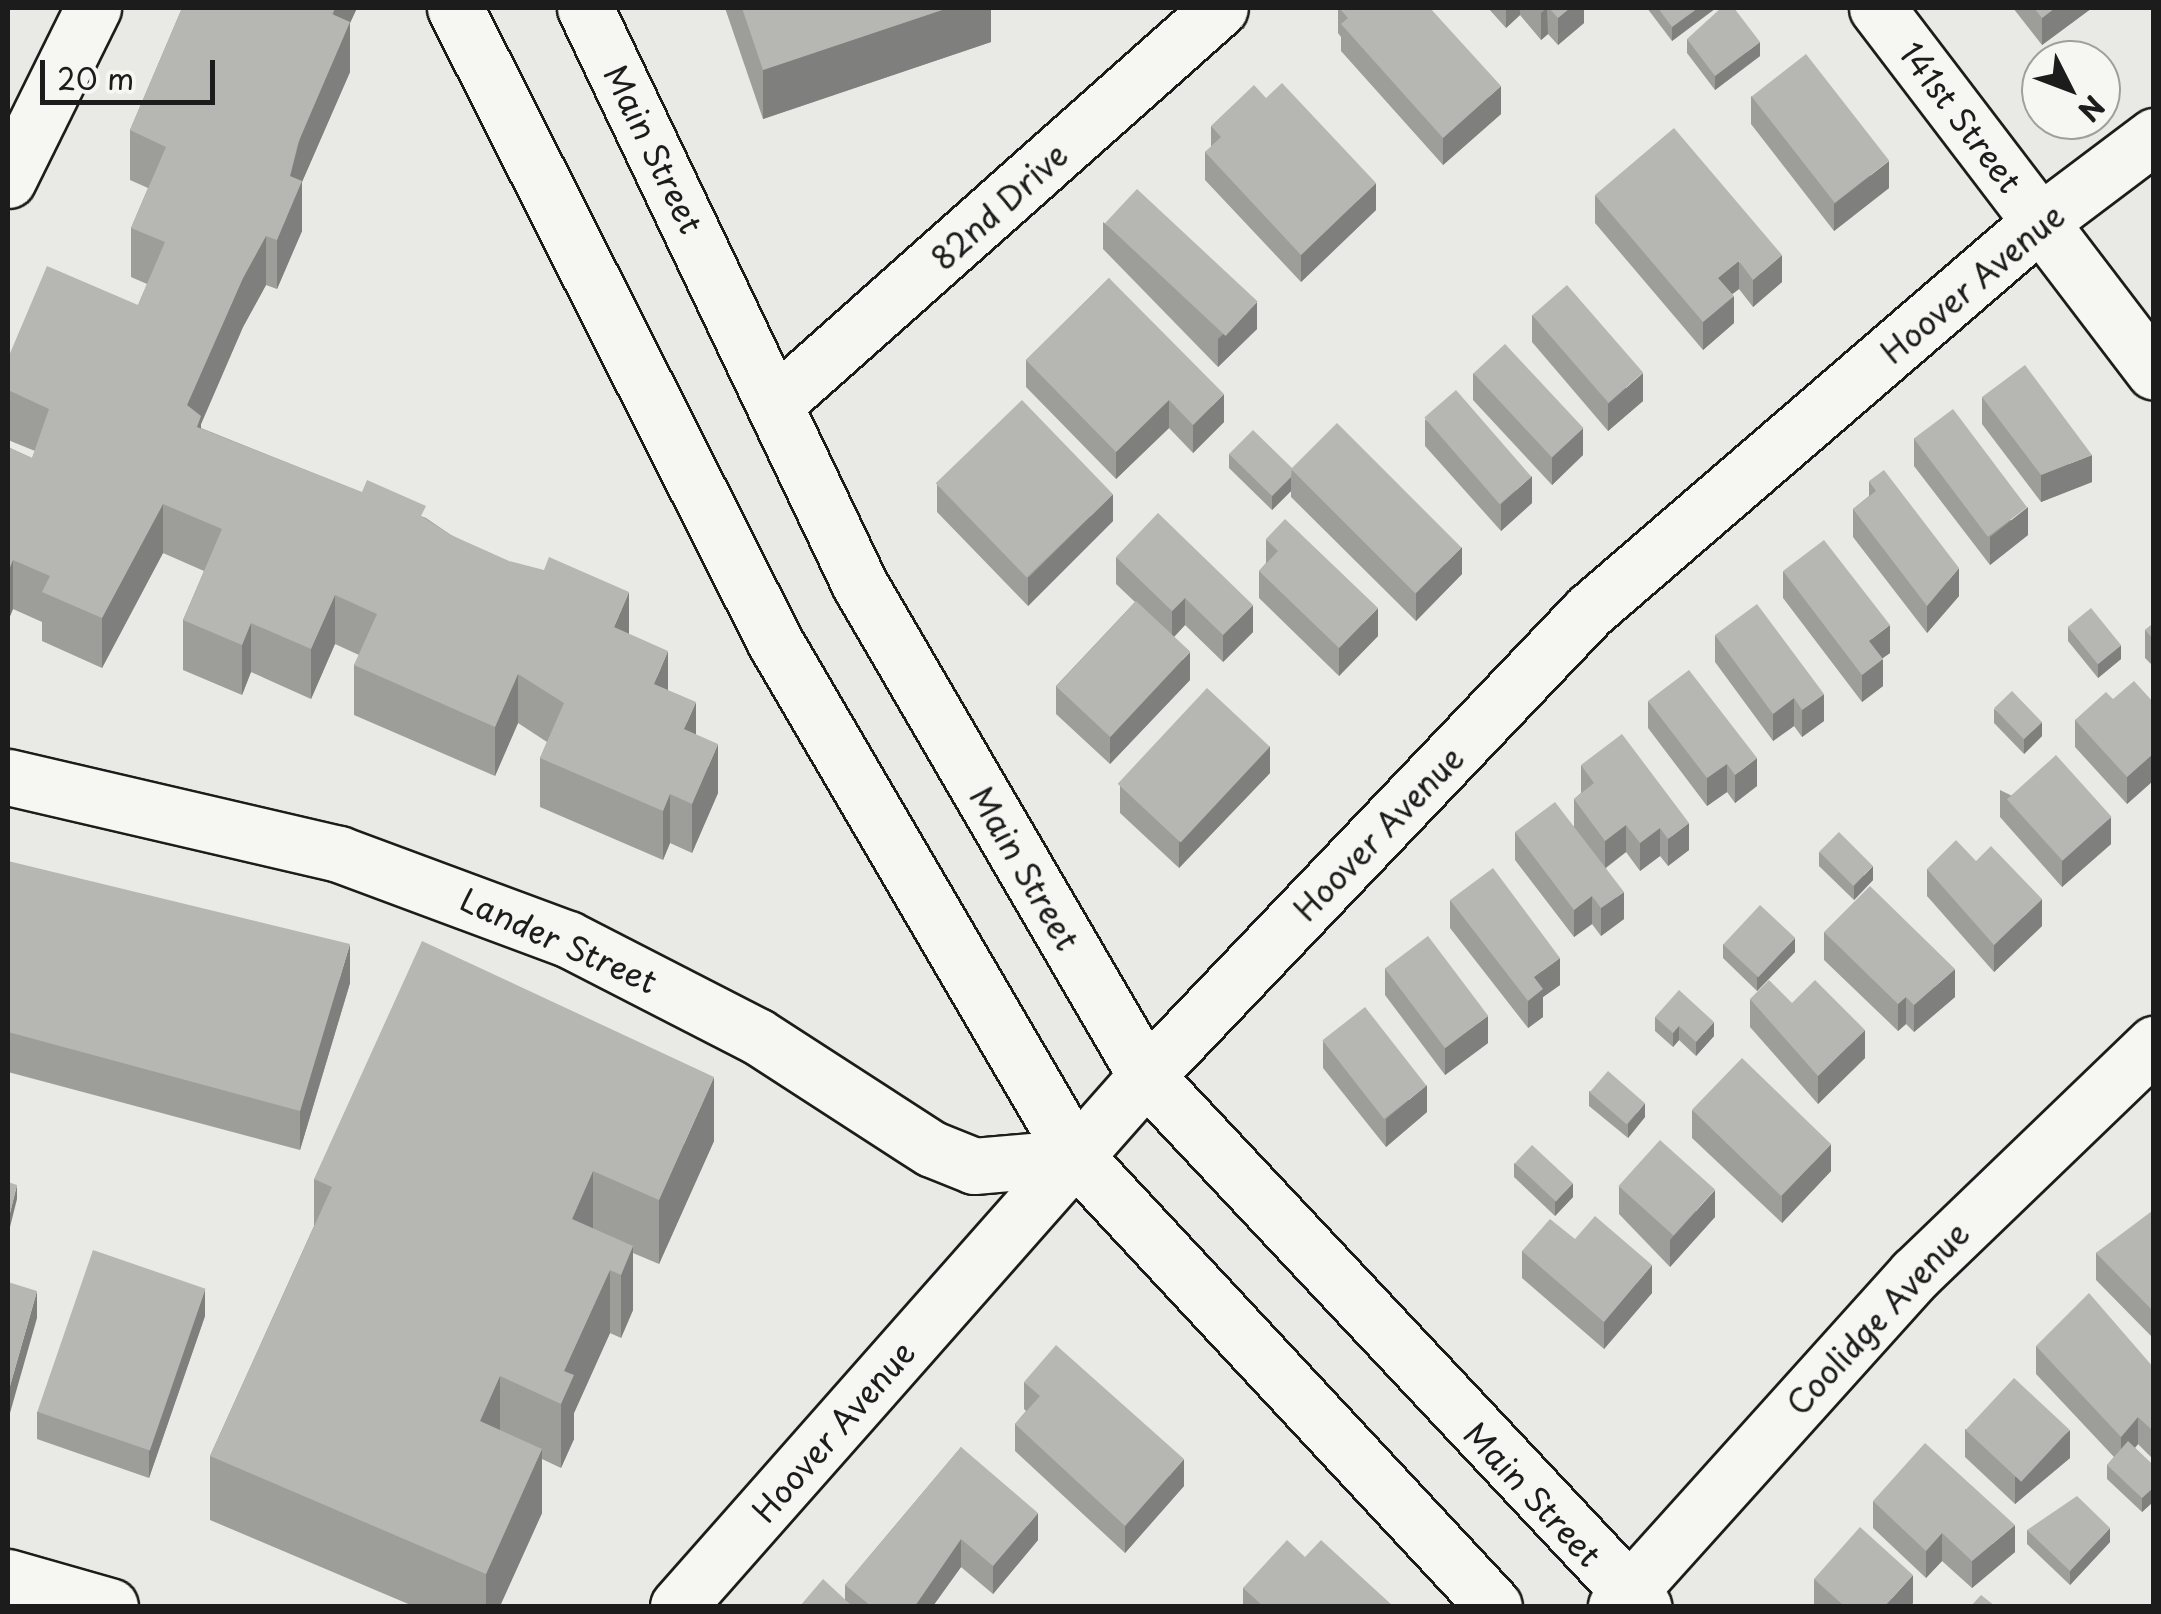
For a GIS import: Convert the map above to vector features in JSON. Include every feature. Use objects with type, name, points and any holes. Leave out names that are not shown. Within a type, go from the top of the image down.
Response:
[{"type":"street","points":[[8,180],[93,8]]},
{"type":"street","points":[[456,8],[775,642],[1076,1157],[1494,1606]]},
{"type":"street","name":"Main Street","points":[[585,8],[860,584],[1146,1076],[1629,1602]]},
{"type":"street","name":"82nd Drive","points":[[776,403],[1220,8]]},
{"type":"street","name":"141st Street","points":[[1877,8],[2154,370]]},
{"type":"street","name":"Hoover Avenue","points":[[678,1606],[1146,1076],[1590,611],[2040,222],[2154,136]]},
{"type":"street","name":"Lander Street","points":[[8,777],[339,854],[534,925],[758,1036],[932,1148],[974,1166],[1076,1157]]},
{"type":"street","name":"Coolidge Avenue","points":[[1629,1602],[1915,1274],[2154,1044]]},
{"type":"street","points":[[8,1578],[110,1606]]},
{"type":"building","points":[[182,8],[335,8],[332,14],[350,22],[298,143],[290,176],[302,181],[277,240],[266,236],[243,278],[187,405],[201,416],[197,427],[362,492],[367,480],[426,506],[421,516],[451,535],[509,561],[544,570],[549,557],[629,592],[614,627],[668,651],[654,684],[696,702],[684,729],[718,744],[692,804],[670,794],[663,811],[540,758],[564,703],[518,674],[495,727],[354,665],[377,614],[335,595],[311,649],[251,623],[242,645],[183,620],[222,529],[163,504],[102,618],[42,592],[50,576],[13,560],[8,572],[8,447],[32,458],[49,409],[8,390],[8,358],[47,266],[138,305],[165,242],[131,228],[166,147],[130,130]]},
{"type":"building","points":[[742,8],[948,8],[763,70]]},
{"type":"building","points":[[1339,8],[1430,8],[1501,86],[1443,138],[1341,24],[1348,18]]},
{"type":"building","points":[[1549,8],[1570,8],[1558,18]]},
{"type":"building","points":[[1658,8],[1698,8],[1672,27]]},
{"type":"building","points":[[1721,8],[1734,8],[1760,42],[1715,76],[1687,39]]},
{"type":"building","points":[[2034,8],[2055,8],[2042,18]]},
{"type":"building","points":[[1806,54],[1889,160],[1835,203],[1752,96]]},
{"type":"building","points":[[1282,83],[1376,183],[1301,255],[1205,152],[1221,137],[1211,126],[1254,85],[1266,98]]},
{"type":"building","points":[[1674,128],[1782,255],[1753,280],[1739,261],[1718,278],[1734,296],[1703,322],[1595,195]]},
{"type":"building","points":[[1137,189],[1258,302],[1226,336],[1105,223]]},
{"type":"building","points":[[1109,278],[1224,394],[1193,425],[1169,400],[1116,452],[1026,360]]},
{"type":"building","points":[[1567,285],[1643,373],[1608,403],[1532,315]]},
{"type":"building","points":[[1505,344],[1583,428],[1552,457],[1474,373]]},
{"type":"building","points":[[2025,365],[2092,455],[2041,475],[1982,397]]},
{"type":"building","points":[[1456,390],[1531,477],[1500,504],[1424,418]]},
{"type":"building","points":[[1022,400],[1113,494],[1027,578],[936,483]]},
{"type":"building","points":[[1953,409],[2027,507],[1988,537],[1914,438]]},
{"type":"building","points":[[1337,423],[1461,547],[1415,593],[1291,469]]},
{"type":"building","points":[[1253,430],[1292,468],[1291,477],[1272,496],[1229,454]]},
{"type":"building","points":[[1884,470],[1959,568],[1927,606],[1853,509],[1876,491],[1869,481]]},
{"type":"building","points":[[1158,513],[1253,605],[1223,635],[1185,598],[1172,611],[1116,557]]},
{"type":"building","points":[[1285,519],[1378,608],[1339,648],[1259,571],[1278,551],[1266,539]]},
{"type":"building","points":[[1824,540],[1890,625],[1869,641],[1883,659],[1862,675],[1783,571]]},
{"type":"building","points":[[1136,601],[1190,651],[1110,737],[1056,687]]},
{"type":"building","points":[[1757,604],[1824,694],[1802,710],[1794,698],[1773,714],[1715,635]]},
{"type":"building","points":[[2091,608],[2121,645],[2098,664],[2068,627]]},
{"type":"building","points":[[2154,623],[2154,640],[2145,630]]},
{"type":"building","points":[[1689,670],[1757,758],[1735,775],[1727,764],[1707,778],[1648,701]]},
{"type":"building","points":[[2134,681],[2154,703],[2154,753],[2127,777],[2075,720],[2106,692],[2113,699]]},
{"type":"building","points":[[1207,688],[1270,747],[1181,842],[1118,784]]},
{"type":"building","points":[[2012,691],[2042,722],[2024,739],[1994,708]]},
{"type":"building","points":[[1622,734],[1689,823],[1668,839],[1660,828],[1640,843],[1626,825],[1605,841],[1574,799],[1594,783],[1581,765]]},
{"type":"building","points":[[2056,755],[2112,817],[2062,861],[2007,799]]},
{"type":"building","points":[[1555,802],[1624,892],[1601,908],[1592,896],[1574,910],[1515,832]]},
{"type":"building","points":[[1839,832],[1873,866],[1853,886],[1819,852]]},
{"type":"building","points":[[1956,840],[1976,861],[1991,846],[2042,899],[1994,945],[1927,869]]},
{"type":"building","points":[[8,861],[350,944],[300,1111],[8,1032]]},
{"type":"building","points":[[1493,868],[1560,958],[1534,977],[1543,989],[1528,1001],[1450,900]]},
{"type":"building","points":[[1870,886],[1955,969],[1914,1005],[1906,997],[1898,1004],[1824,932]]},
{"type":"building","points":[[1760,905],[1795,938],[1758,977],[1723,944]]},
{"type":"building","points":[[1428,936],[1488,1016],[1445,1048],[1385,968]]},
{"type":"building","points":[[422,941],[714,1077],[659,1200],[593,1171],[572,1219],[633,1246],[621,1275],[610,1270],[564,1371],[574,1375],[561,1404],[500,1376],[480,1421],[542,1449],[486,1574],[210,1456],[332,1187],[314,1179]]},
{"type":"building","points":[[1769,980],[1792,1003],[1815,980],[1865,1030],[1818,1076],[1750,999]]},
{"type":"building","points":[[1679,990],[1714,1022],[1696,1042],[1679,1026],[1673,1033],[1655,1017]]},
{"type":"building","points":[[1365,1007],[1427,1086],[1384,1119],[1322,1040]]},
{"type":"building","points":[[1742,1058],[1831,1144],[1781,1196],[1692,1110]]},
{"type":"building","points":[[1608,1071],[1645,1103],[1627,1124],[1590,1092]]},
{"type":"building","points":[[1660,1140],[1715,1190],[1674,1236],[1619,1186]]},
{"type":"building","points":[[1532,1145],[1573,1183],[1556,1201],[1515,1163]]},
{"type":"building","points":[[8,1182],[17,1185],[8,1221]]},
{"type":"building","points":[[2154,1212],[2154,1312],[2096,1253]]},
{"type":"building","points":[[1595,1216],[1652,1265],[1604,1322],[1522,1251],[1550,1219],[1575,1239]]},
{"type":"building","points":[[93,1250],[206,1289],[150,1450],[37,1412]]},
{"type":"building","points":[[8,1282],[37,1291],[8,1393]]},
{"type":"building","points":[[2089,1293],[2154,1368],[2152,1430],[2138,1417],[2121,1437],[2036,1346]]},
{"type":"building","points":[[1056,1345],[1184,1459],[1125,1526],[1015,1424],[1040,1396],[1024,1382]]},
{"type":"building","points":[[2014,1378],[2070,1430],[2021,1482],[1966,1430]]},
{"type":"building","points":[[2128,1441],[2154,1466],[2154,1487],[2142,1498],[2107,1465]]},
{"type":"building","points":[[1925,1443],[2015,1525],[1972,1561],[1942,1533],[1926,1551],[1873,1501]]},
{"type":"building","points":[[961,1447],[1038,1513],[993,1566],[961,1539],[915,1606],[871,1606],[845,1585]]},
{"type":"building","points":[[2077,1496],[2110,1528],[2070,1571],[2027,1530]]},
{"type":"building","points":[[1860,1527],[1913,1575],[1885,1606],[1844,1606],[1814,1579]]},
{"type":"building","points":[[1287,1540],[1305,1557],[1321,1540],[1393,1606],[1263,1606],[1243,1588]]},
{"type":"building","points":[[823,1579],[852,1606],[800,1606]]},
{"type":"building","points":[[1981,1595],[1995,1606],[1971,1606]]}]
